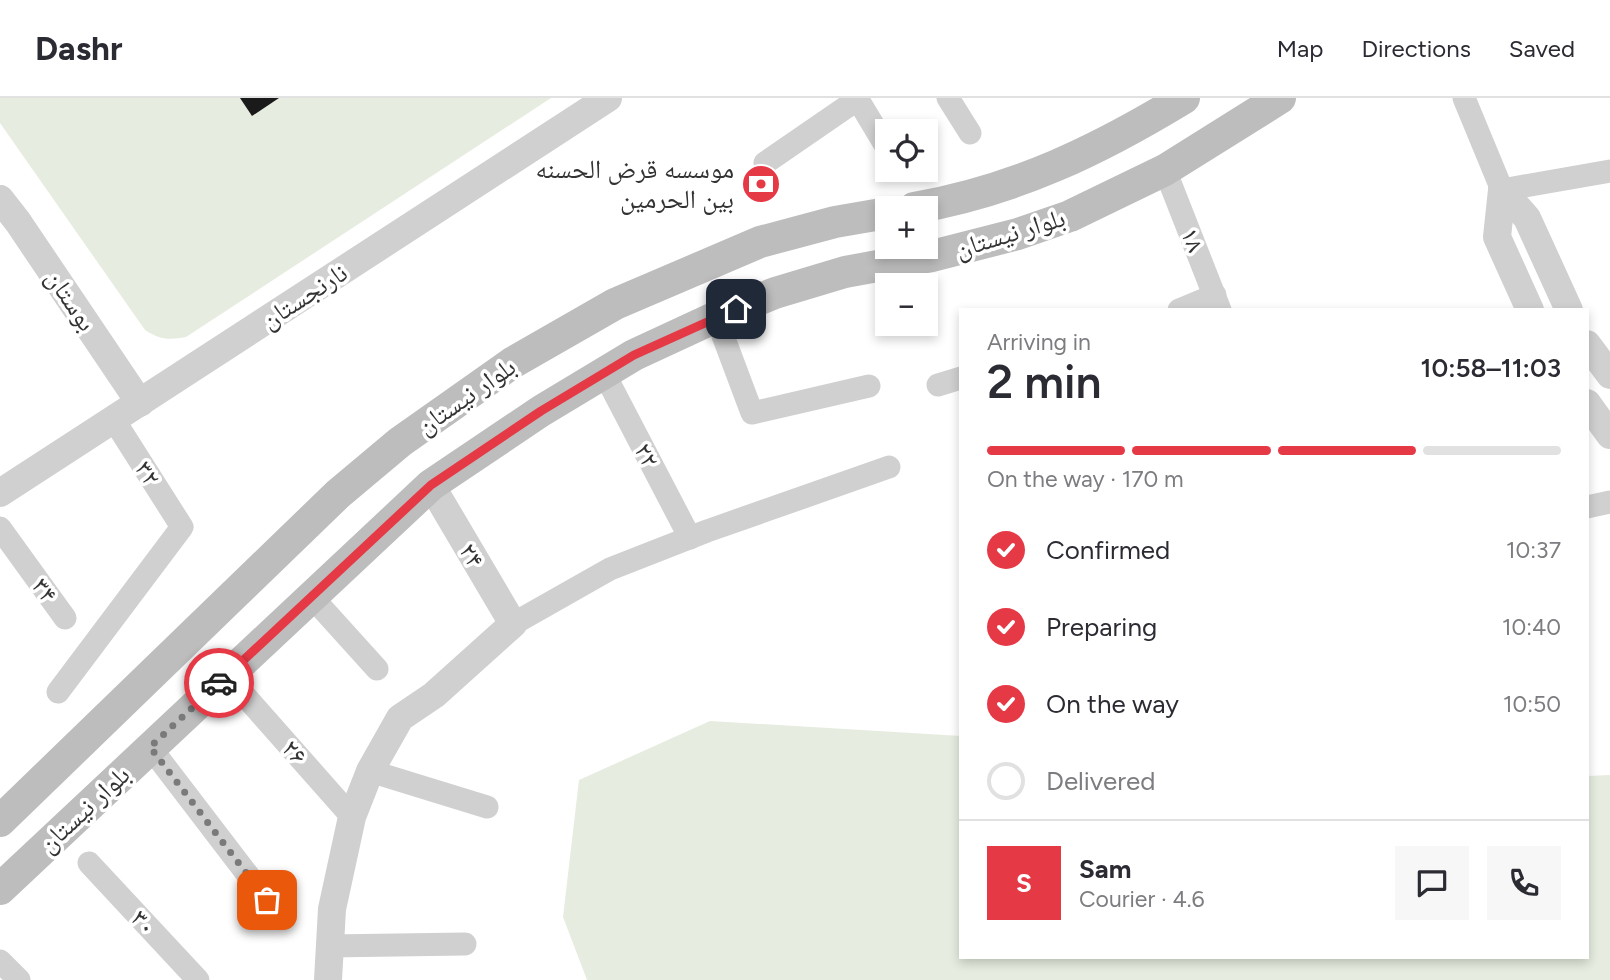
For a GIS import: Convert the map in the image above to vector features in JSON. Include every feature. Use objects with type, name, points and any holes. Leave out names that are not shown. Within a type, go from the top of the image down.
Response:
[{"type":"main road","name":"بلوار نیستان","points":[[938,202],[1004,186],[1053,169],[1105,144],[1184,98]]},
{"type":"main road","name":"بلوار نیستان","points":[[0,889],[431,485],[541,411],[634,355],[775,293],[845,272],[932,256],[1018,234],[1070,216],[1165,170],[1280,98]]},
{"type":"main road","name":"بلوار نیستان","points":[[0,821],[338,494],[400,442],[512,363],[615,304],[747,247],[835,222],[875,215]]},
{"type":"street","name":"نارنجستان","points":[[2,487],[114,420],[608,98]]},
{"type":"street","points":[[948,98],[970,133]]},
{"type":"street","points":[[1464,98],[1502,190],[1527,218],[1568,308]]},
{"type":"street","points":[[765,163],[858,99],[875,128]]},
{"type":"street","name":"۱۸","points":[[1165,170],[1217,303]]},
{"type":"street","points":[[1502,190],[1610,170]]},
{"type":"street","points":[[1502,190],[1497,237],[1529,308]]},
{"type":"street","name":"بوستان","points":[[0,199],[9,226],[140,403]]},
{"type":"street","points":[[1190,308],[1217,303]]},
{"type":"street","points":[[716,317],[752,413],[869,386]]},
{"type":"street","points":[[1589,347],[1610,375]]},
{"type":"street","name":"۲۲","points":[[604,373],[690,538]]},
{"type":"street","points":[[938,385],[959,379]]},
{"type":"street","name":"۳۲","points":[[58,692],[182,527],[114,420]]},
{"type":"street","points":[[328,980],[332,909],[352,817],[370,771],[400,718],[434,695],[513,624],[610,569],[889,467]]},
{"type":"street","name":"۲۴","points":[[431,485],[513,624]]},
{"type":"street","points":[[1589,507],[1610,502]]},
{"type":"street","name":"۳۴","points":[[0,528],[65,618]]},
{"type":"street","points":[[311,596],[377,668]]},
{"type":"street","name":"۲۶","points":[[238,688],[352,817]]},
{"type":"street","points":[[150,747],[267,900]]},
{"type":"street","points":[[370,771],[486,807]]},
{"type":"street","name":"۳۰","points":[[89,863],[198,980]]},
{"type":"street","points":[[328,946],[465,944]]},
{"type":"street","points":[[0,961],[19,980]]},
{"type":"shaded area","points":[[0,98],[551,98],[186,337],[170,339],[155,336],[145,330],[0,123]]},
{"type":"shaded area","points":[[710,721],[959,736],[959,959],[1589,959],[1589,776],[1610,775],[1610,980],[587,980],[563,917],[579,780]]},
{"type":"building","points":[[240,98],[279,98],[252,116]]},
{"type":"way so far","points":[[219,683],[150,747],[267,900]]},
{"type":"place","name":"موسسه قرض الحسنه بین الحرمین","points":[[761,184]]},
{"type":"route","points":[[219,683],[431,485],[541,411],[634,355],[736,309]]}]
